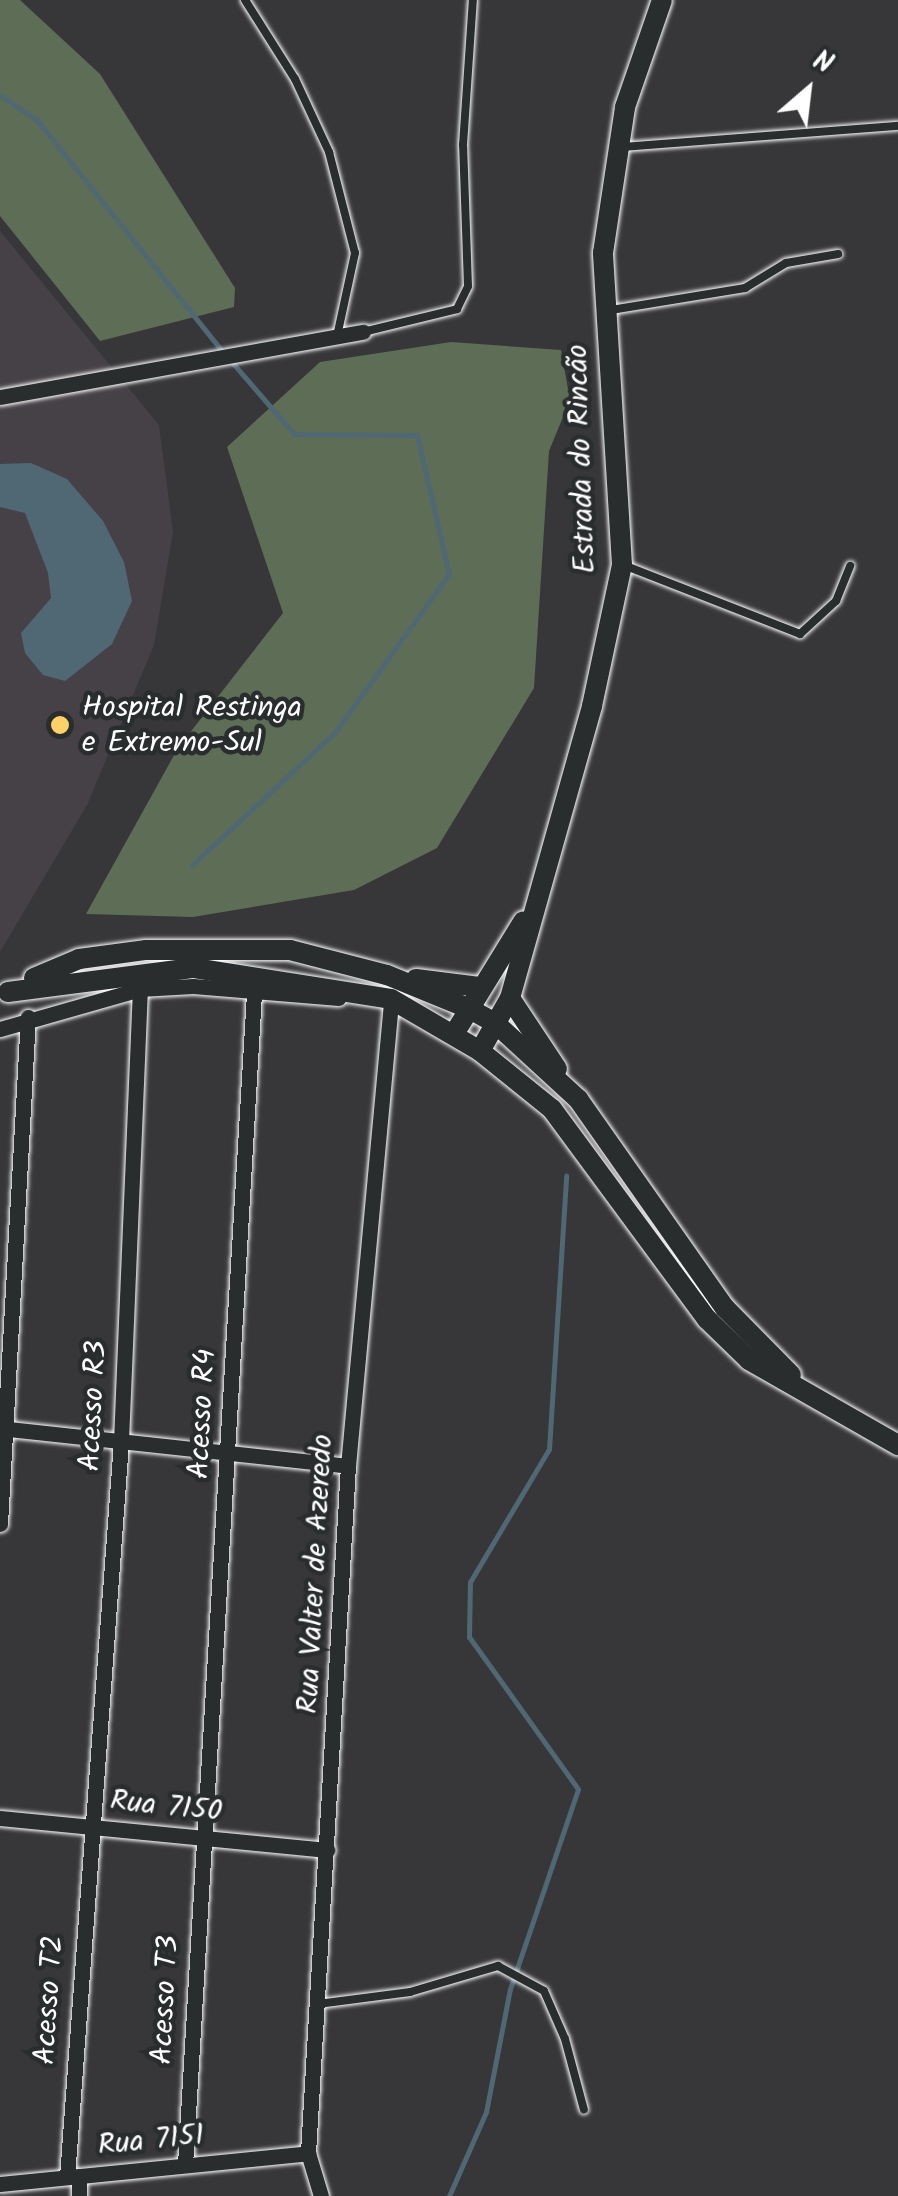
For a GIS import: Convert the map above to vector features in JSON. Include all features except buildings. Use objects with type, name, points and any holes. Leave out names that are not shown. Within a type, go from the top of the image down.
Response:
[{"type":"main road","name":"Estrada do Rincão","points":[[480,1051],[510,998],[530,912],[592,706],[622,565],[602,253],[625,107],[662,0]]},
{"type":"main road","name":"Estrada do Rincão","points":[[454,1034],[478,987],[530,912]]},
{"type":"main road","points":[[4,994],[79,960],[207,945],[290,950],[386,990],[468,1008],[496,1023],[578,1099]]},
{"type":"main road","points":[[4,994],[193,977],[386,990],[478,987]]},
{"type":"main road","points":[[386,990],[480,1051],[552,1109],[707,1320],[748,1360],[898,1445]]},
{"type":"main road","points":[[510,998],[725,1308],[807,1390]]},
{"type":"street","points":[[0,397],[363,332]]},
{"type":"street","points":[[0,1029],[28,1016],[193,977],[254,994],[386,990]]},
{"type":"street","name":"Acesso R3","points":[[88,1826],[120,1441],[140,989]]},
{"type":"street","name":"Rua Valter de Azeredo","points":[[308,2153],[348,1466],[386,990]]},
{"type":"street","name":"Acesso R4","points":[[202,1838],[229,1453],[254,994]]},
{"type":"street","points":[[0,1524],[28,1016]]},
{"type":"street","points":[[3,1428],[348,1466]]},
{"type":"street","name":"Rua 7150","points":[[0,1818],[328,1850]]},
{"type":"street","name":"Acesso T2","points":[[79,2196],[73,2176],[88,1826]]},
{"type":"street","name":"Acesso T3","points":[[185,2165],[202,1838]]},
{"type":"street","points":[[308,2153],[321,2196]]},
{"type":"street","name":"Rua 7151","points":[[0,2184],[308,2153]]},
{"type":"lane","points":[[245,0],[295,79],[328,152],[354,253],[337,336]]},
{"type":"lane","points":[[363,332],[456,309],[468,286],[462,160],[472,0]]},
{"type":"lane","points":[[619,147],[898,126]]},
{"type":"lane","points":[[606,311],[744,288],[786,263],[838,254]]},
{"type":"lane","points":[[622,565],[800,634],[836,601],[850,566]]},
{"type":"lane","points":[[318,2004],[410,1992],[498,1966],[544,1991],[566,2039],[584,2110]]},
{"type":"shaded area","name":"Hospital Restinga e Extremo-Sul","points":[[0,231],[159,425],[173,532],[154,645],[87,805],[0,952]]},
{"type":"green space","points":[[0,0],[20,0],[100,74],[235,288],[234,307],[100,341],[0,216]]},
{"type":"green space","points":[[451,342],[561,350],[570,400],[549,451],[534,688],[437,848],[354,890],[193,917],[86,914],[178,748],[283,613],[227,447],[320,362]]},
{"type":"water","points":[[31,463],[67,479],[103,521],[124,562],[132,601],[112,644],[65,681],[43,675],[25,653],[21,633],[51,598],[48,573],[25,513],[0,507],[0,464]]},
{"type":"waterway","points":[[0,95],[37,120],[224,353]]},
{"type":"waterway","points":[[192,865],[335,732],[449,574],[417,435],[294,434],[231,361]]},
{"type":"waterway","points":[[449,2196],[486,2112],[510,1989],[578,1789],[469,1637],[470,1582],[549,1449],[566,1176]]},
{"type":"place","name":"Hospital Restinga e Extremo-Sul","points":[[60,725]]}]
